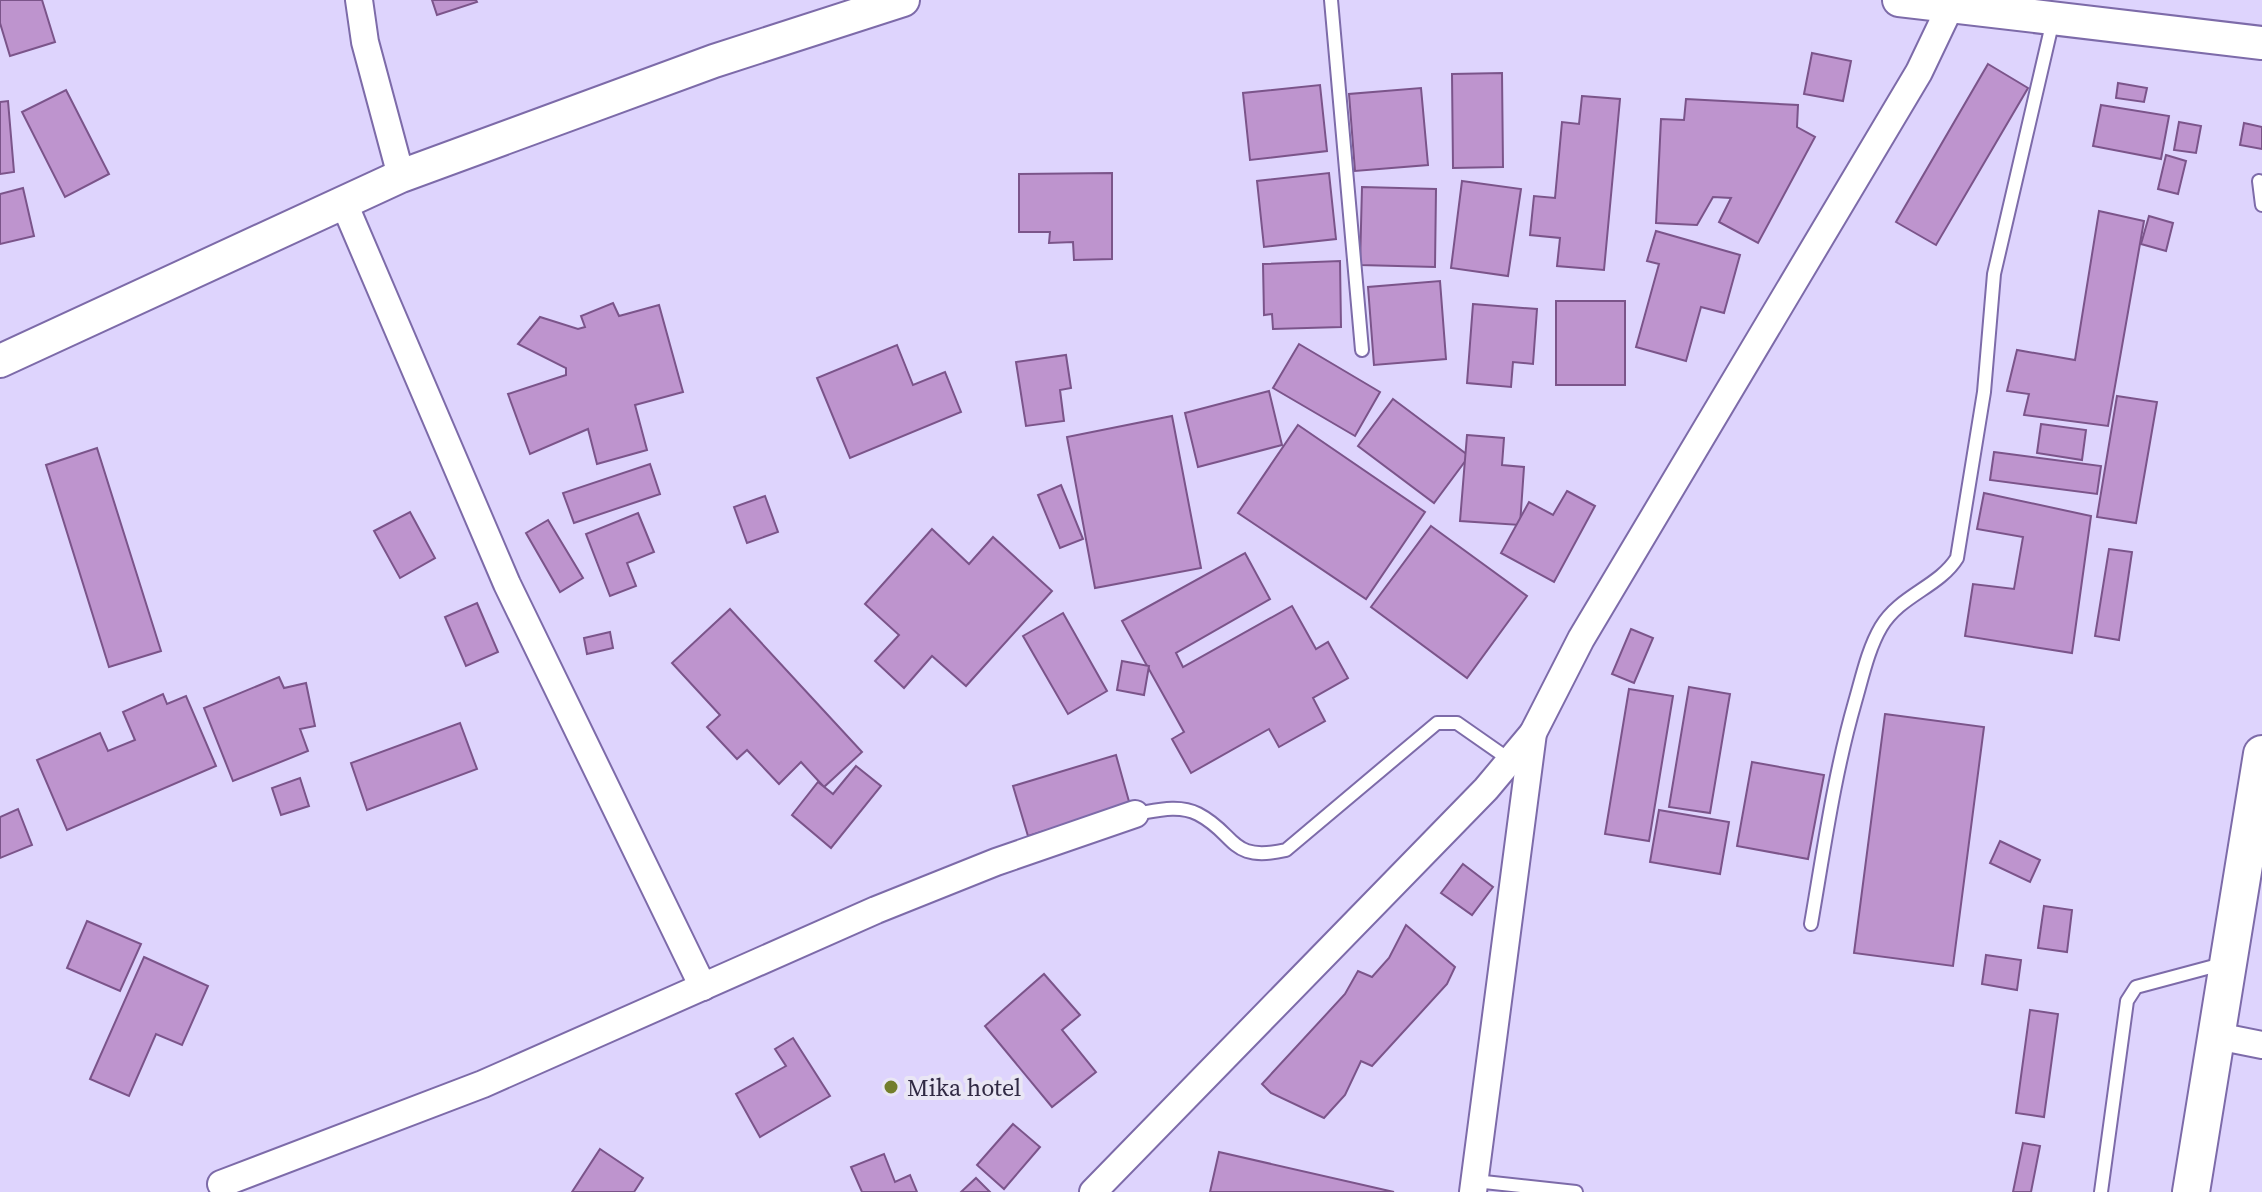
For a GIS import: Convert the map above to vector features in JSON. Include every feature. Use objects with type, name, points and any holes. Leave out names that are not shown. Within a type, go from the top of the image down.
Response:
[{"type":"main road","points":[[2191,1192],[2262,754]]},
{"type":"street","points":[[359,0],[365,42],[401,176]]},
{"type":"street","points":[[0,361],[401,176],[743,51],[903,0]]},
{"type":"street","points":[[1899,0],[1951,5],[2003,5],[2054,17],[2262,43]]},
{"type":"street","points":[[1093,1192],[1486,789],[1533,733],[1581,639],[1919,72],[1951,5]]},
{"type":"street","points":[[343,201],[507,584],[703,987]]},
{"type":"street","points":[[1474,1186],[1533,733]]},
{"type":"street","points":[[221,1184],[483,1084],[890,904],[996,862],[1135,814]]},
{"type":"street","points":[[2217,1036],[2262,1045]]},
{"type":"lane","points":[[1331,0],[1362,350]]},
{"type":"lane","points":[[1811,924],[1839,756],[1863,672],[1881,626],[1901,604],[1948,572],[1957,558],[1984,392],[1994,274],[2054,17]]},
{"type":"lane","points":[[2259,181],[2262,205]]},
{"type":"lane","points":[[1135,814],[1173,808],[1198,815],[1229,842],[1259,856],[1286,850],[1437,723],[1457,723],[1510,760]]},
{"type":"lane","points":[[2101,1192],[2127,1001],[2136,987],[2229,962]]},
{"type":"lane","points":[[1474,1186],[1576,1192]]},
{"type":"building","points":[[0,0],[42,0],[55,42],[10,56],[0,23]]},
{"type":"building","points":[[432,0],[476,0],[477,2],[437,15]]},
{"type":"building","points":[[1812,53],[1851,61],[1843,101],[1804,94]]},
{"type":"building","points":[[1988,64],[2028,88],[1936,245],[1896,222]]},
{"type":"building","points":[[1502,73],[1503,167],[1453,168],[1452,74]]},
{"type":"building","points":[[2118,83],[2147,88],[2144,102],[2116,98]]},
{"type":"building","points":[[1320,85],[1327,151],[1250,160],[1243,93]]},
{"type":"building","points":[[1421,88],[1428,165],[1355,171],[1349,94]]},
{"type":"building","points":[[66,90],[109,174],[65,197],[22,112]]},
{"type":"building","points":[[1582,96],[1620,99],[1604,270],[1557,266],[1560,238],[1530,235],[1534,196],[1555,198],[1562,122],[1579,124]]},
{"type":"building","points":[[1686,99],[1798,105],[1797,127],[1815,137],[1758,243],[1719,222],[1731,198],[1713,197],[1697,225],[1656,223],[1661,119],[1684,120]]},
{"type":"building","points":[[8,101],[14,172],[0,174],[0,102]]},
{"type":"building","points":[[2101,105],[2169,116],[2161,159],[2093,146]]},
{"type":"building","points":[[2179,122],[2201,126],[2196,153],[2174,150]]},
{"type":"building","points":[[2244,123],[2262,127],[2262,149],[2240,145]]},
{"type":"building","points":[[2166,155],[2186,161],[2178,194],[2158,189]]},
{"type":"building","points":[[1112,173],[1112,259],[1074,260],[1073,242],[1049,243],[1050,232],[1019,232],[1019,174]]},
{"type":"building","points":[[1329,173],[1336,239],[1264,247],[1257,181]]},
{"type":"building","points":[[1462,181],[1521,189],[1508,276],[1451,268]]},
{"type":"building","points":[[1362,187],[1436,189],[1435,267],[1360,265]]},
{"type":"building","points":[[23,188],[34,236],[0,244],[0,194]]},
{"type":"building","points":[[2099,211],[2144,221],[2108,426],[2024,415],[2029,394],[2007,391],[2017,350],[2075,360]]},
{"type":"building","points":[[2149,216],[2173,223],[2166,251],[2141,244]]},
{"type":"building","points":[[1656,231],[1740,255],[1724,313],[1701,307],[1686,361],[1636,347],[1659,264],[1647,261]]},
{"type":"building","points":[[1340,261],[1341,327],[1273,329],[1272,314],[1264,315],[1263,264]]},
{"type":"building","points":[[1440,281],[1446,359],[1374,365],[1368,287]]},
{"type":"building","points":[[1556,301],[1625,301],[1625,385],[1556,385]]},
{"type":"building","points":[[613,303],[619,316],[659,305],[683,392],[635,405],[647,450],[597,464],[588,429],[530,454],[508,394],[566,375],[566,368],[518,344],[540,317],[578,329],[585,327],[581,316]]},
{"type":"building","points":[[1473,304],[1537,309],[1533,364],[1513,362],[1511,387],[1467,383]]},
{"type":"building","points":[[1299,344],[1380,392],[1355,436],[1273,388]]},
{"type":"building","points":[[897,345],[913,385],[945,372],[961,412],[850,458],[817,378]]},
{"type":"building","points":[[1066,355],[1071,388],[1060,390],[1064,421],[1026,426],[1016,362]]},
{"type":"building","points":[[1269,391],[1282,445],[1198,467],[1185,413]]},
{"type":"building","points":[[2117,396],[2157,402],[2136,523],[2097,517]]},
{"type":"building","points":[[1393,399],[1469,456],[1434,503],[1358,446]]},
{"type":"building","points":[[1172,416],[1201,568],[1095,588],[1067,437]]},
{"type":"building","points":[[2041,424],[2086,430],[2082,460],[2037,453]]},
{"type":"building","points":[[1298,425],[1425,512],[1366,599],[1238,513]]},
{"type":"building","points":[[1467,435],[1504,438],[1502,465],[1524,467],[1520,525],[1460,521]]},
{"type":"building","points":[[97,448],[161,651],[109,667],[46,465]]},
{"type":"building","points":[[1994,452],[2101,466],[2097,494],[1990,480]]},
{"type":"building","points":[[650,464],[660,494],[574,523],[563,493]]},
{"type":"building","points":[[1061,485],[1083,539],[1060,548],[1038,495]]},
{"type":"building","points":[[1567,491],[1595,506],[1554,582],[1501,553],[1529,502],[1553,515]]},
{"type":"building","points":[[1984,493],[2091,516],[2072,653],[1965,636],[1973,584],[2014,589],[2023,537],[1977,529]]},
{"type":"building","points":[[765,496],[778,532],[747,543],[734,507]]},
{"type":"building","points":[[410,512],[435,558],[400,578],[374,531]]},
{"type":"building","points":[[638,513],[654,552],[627,563],[636,586],[610,596],[586,534]]},
{"type":"building","points":[[548,520],[583,578],[560,592],[526,533]]},
{"type":"building","points":[[1431,526],[1527,596],[1467,678],[1371,607]]},
{"type":"building","points":[[932,529],[969,564],[993,537],[1052,591],[966,686],[932,656],[904,688],[875,661],[899,635],[865,604]]},
{"type":"building","points":[[2109,549],[2132,552],[2119,640],[2095,636]]},
{"type":"building","points":[[1245,553],[1270,599],[1176,653],[1183,667],[1292,606],[1316,649],[1328,642],[1348,678],[1313,698],[1325,721],[1279,747],[1269,729],[1191,773],[1172,739],[1184,732],[1122,621]]},
{"type":"building","points":[[477,603],[498,652],[466,666],[445,617]]},
{"type":"building","points":[[730,609],[862,752],[824,787],[801,762],[779,784],[747,750],[737,759],[707,727],[720,715],[672,663]]},
{"type":"building","points":[[1063,613],[1107,691],[1068,714],[1023,636]]},
{"type":"building","points":[[1631,629],[1653,638],[1634,683],[1612,674]]},
{"type":"building","points":[[610,632],[613,648],[587,654],[584,638]]},
{"type":"building","points":[[1122,661],[1149,666],[1144,695],[1117,690]]},
{"type":"building","points":[[279,677],[284,688],[306,683],[315,726],[300,729],[308,751],[233,781],[204,708]]},
{"type":"building","points":[[1689,687],[1730,694],[1710,813],[1669,807]]},
{"type":"building","points":[[1629,689],[1673,696],[1649,841],[1605,834]]},
{"type":"building","points":[[163,694],[167,704],[186,696],[216,766],[67,830],[37,760],[100,733],[108,751],[135,740],[123,712]]},
{"type":"building","points":[[1885,714],[1984,727],[1953,966],[1854,953]]},
{"type":"building","points":[[460,723],[477,769],[367,810],[351,763]]},
{"type":"building","points":[[1116,755],[1130,805],[1028,836],[1013,786]]},
{"type":"building","points":[[1752,762],[1824,775],[1808,859],[1737,846]]},
{"type":"building","points":[[856,766],[881,786],[831,848],[792,815],[818,782],[833,794]]},
{"type":"building","points":[[300,778],[309,806],[281,815],[272,788]]},
{"type":"building","points":[[18,809],[32,845],[0,858],[0,817]]},
{"type":"building","points":[[1659,810],[1729,822],[1720,874],[1650,862]]},
{"type":"building","points":[[2000,841],[2040,860],[2030,882],[1990,863]]},
{"type":"building","points":[[1463,864],[1493,887],[1472,915],[1441,893]]},
{"type":"building","points":[[2044,906],[2072,910],[2067,952],[2038,948]]},
{"type":"building","points":[[87,921],[141,944],[120,991],[67,968]]},
{"type":"building","points":[[1406,925],[1455,967],[1447,984],[1372,1066],[1361,1061],[1345,1095],[1324,1118],[1271,1093],[1262,1084],[1345,994],[1358,971],[1372,977],[1389,958]]},
{"type":"building","points":[[1986,955],[2021,960],[2017,990],[1982,984]]},
{"type":"building","points":[[144,957],[208,986],[182,1045],[156,1034],[129,1096],[90,1079]]},
{"type":"building","points":[[1044,974],[1080,1015],[1062,1030],[1096,1072],[1052,1107],[985,1026]]},
{"type":"building","points":[[2030,1010],[2058,1014],[2044,1117],[2016,1113]]},
{"type":"building","points":[[793,1038],[830,1096],[760,1137],[736,1094],[786,1066],[775,1049]]},
{"type":"building","points":[[1013,1124],[1040,1147],[1004,1189],[977,1165]]},
{"type":"building","points":[[2023,1143],[2040,1146],[2031,1192],[2013,1192]]},
{"type":"building","points":[[600,1149],[643,1178],[634,1192],[572,1192]]},
{"type":"building","points":[[1219,1152],[1394,1192],[1210,1192]]},
{"type":"building","points":[[884,1154],[895,1182],[910,1175],[917,1192],[862,1192],[851,1167]]},
{"type":"building","points":[[976,1178],[990,1192],[961,1192]]},
{"type":"place","name":"Mika hotel","points":[[891,1087]]}]
